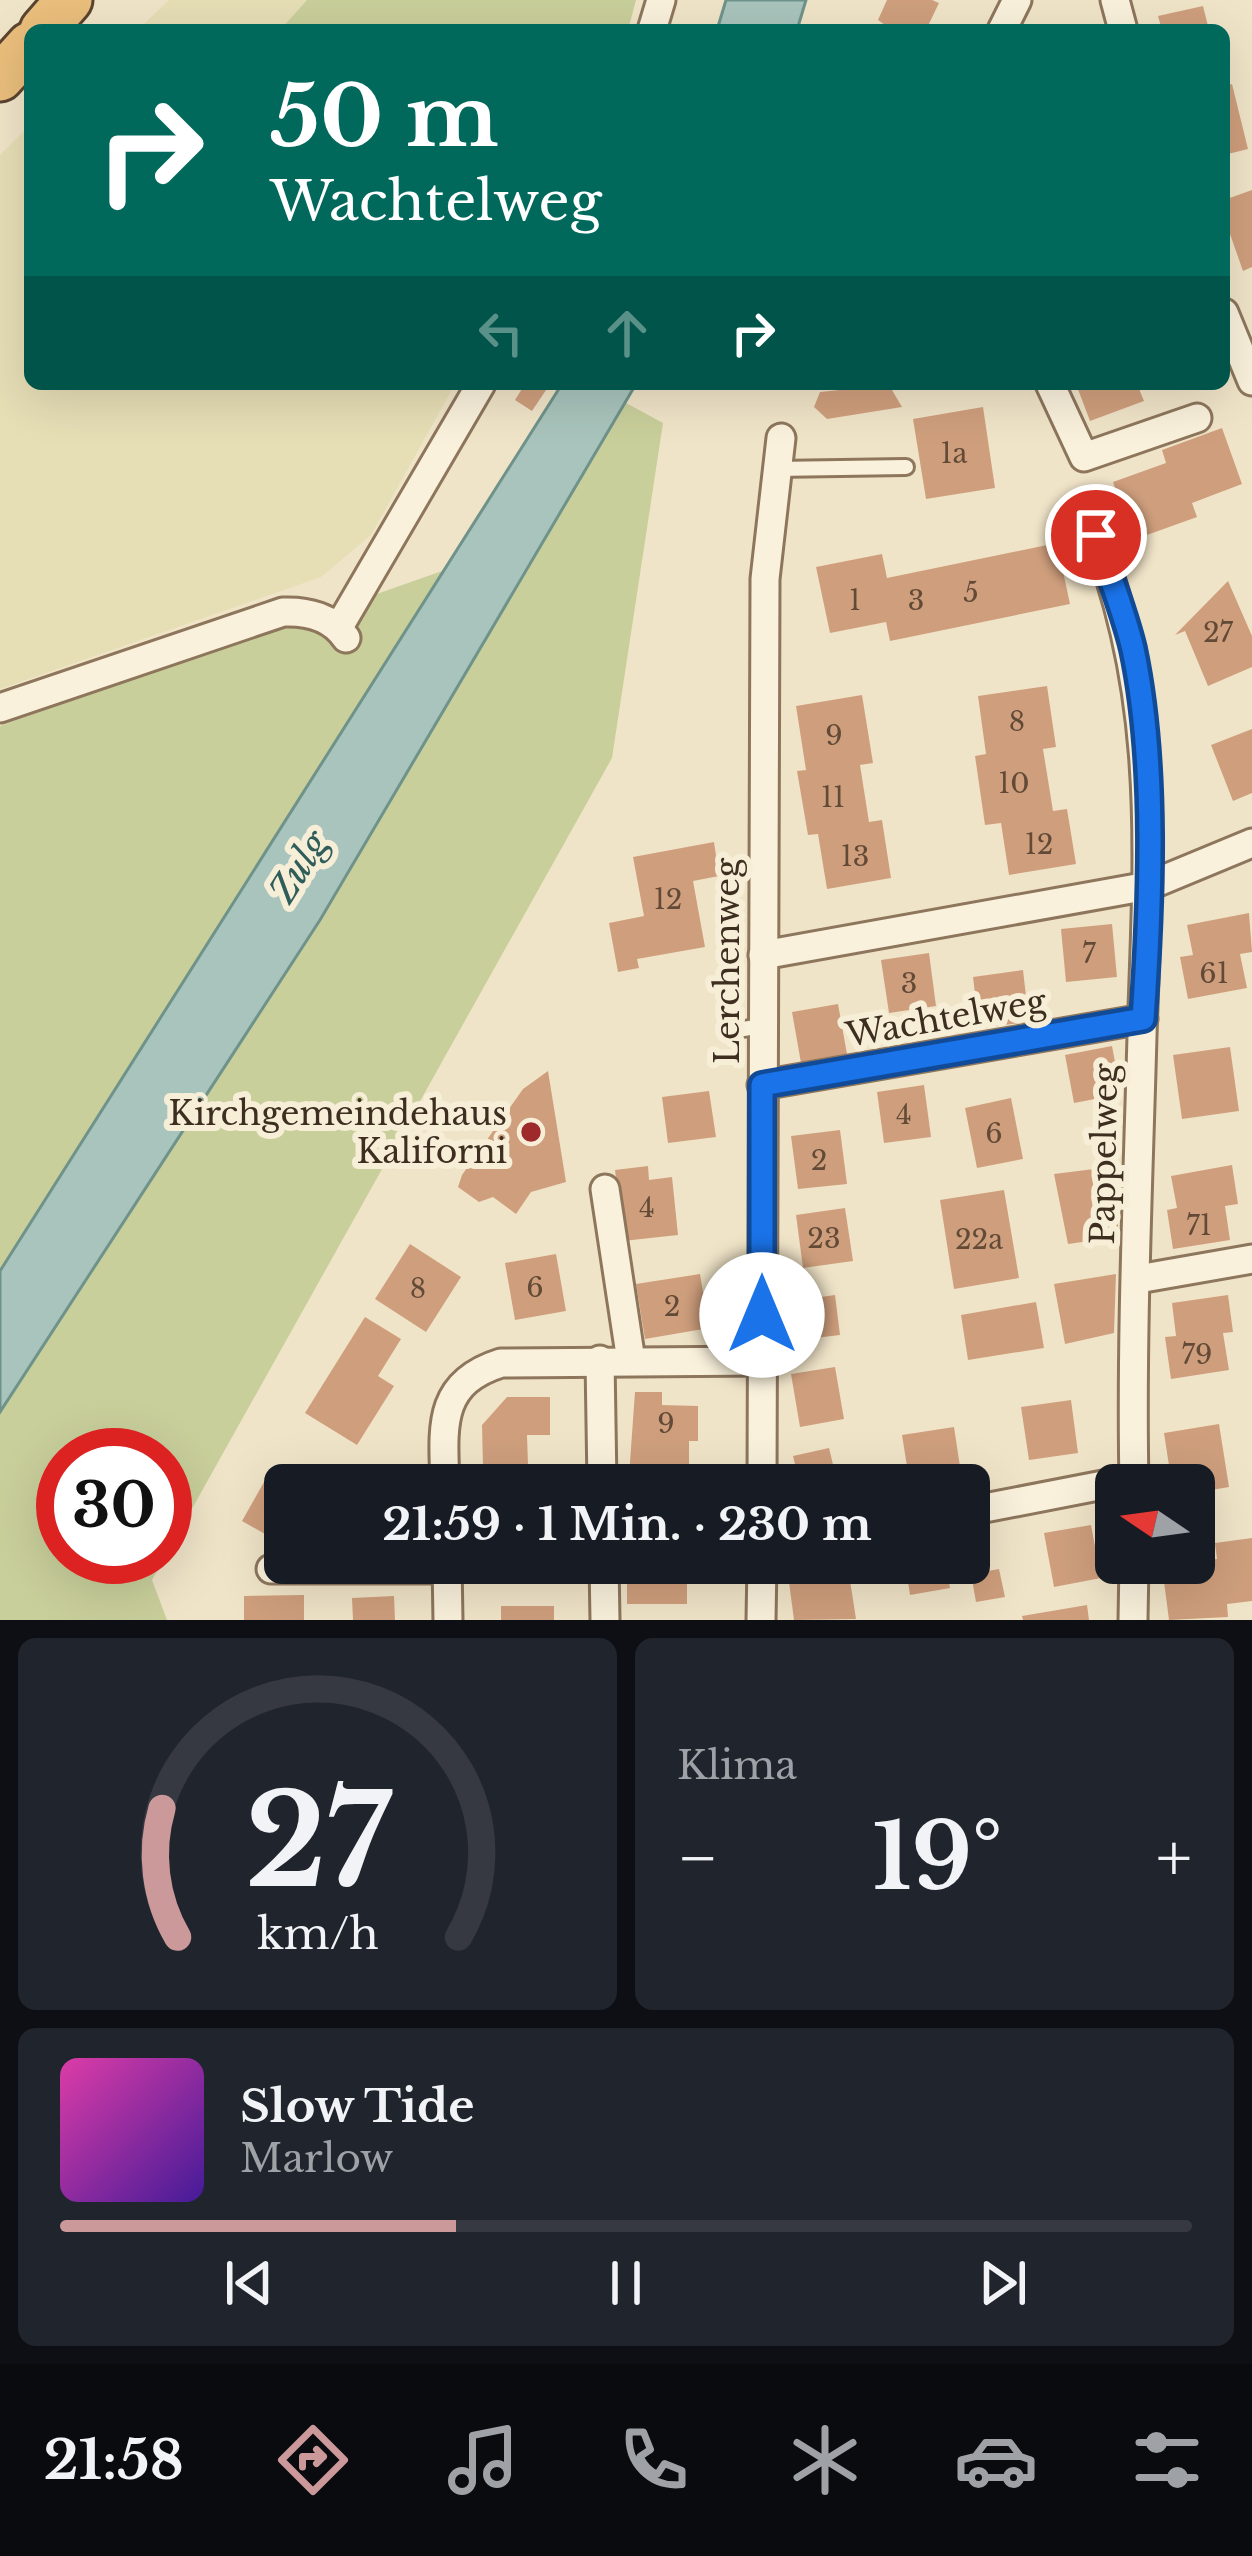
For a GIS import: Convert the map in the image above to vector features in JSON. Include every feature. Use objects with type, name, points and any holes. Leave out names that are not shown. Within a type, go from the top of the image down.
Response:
[{"type":"highway","points":[[48,24],[69,0]]},
{"type":"highway","points":[[0,78],[24,51]]},
{"type":"street","points":[[1230,328],[1252,381]]},
{"type":"street","points":[[0,708],[283,612],[304,611],[343,633],[478,390]]},
{"type":"street","points":[[1053,390],[1084,457],[1197,418]]},
{"type":"street","name":"Lerchenweg","points":[[762,1464],[765,579],[781,438]]},
{"type":"street","name":"Pappelweg","points":[[1090,522],[1138,677],[1148,886],[1134,1464]]},
{"type":"street","points":[[764,955],[1148,886],[1252,843]]},
{"type":"street","name":"Wachtelweg","points":[[762,1085],[1143,1019]]},
{"type":"street","points":[[605,1189],[631,1361]]},
{"type":"street","name":"Pappelweg","points":[[1138,1279],[1252,1259]]},
{"type":"street","points":[[600,1360],[602,1464]]},
{"type":"street","points":[[444,1464],[443,1425],[454,1394],[473,1372],[501,1363],[762,1361]]},
{"type":"street","points":[[990,1507],[1095,1489]]},
{"type":"street","points":[[447,1584],[448,1620]]},
{"type":"street","points":[[604,1584],[605,1620]]},
{"type":"street","points":[[761,1620],[762,1584]]},
{"type":"street","points":[[1132,1620],[1133,1584]]},
{"type":"lane","points":[[776,469],[906,467]]},
{"type":"lane","points":[[731,1031],[762,1026]]},
{"type":"shaded area","points":[[169,0],[307,0],[285,24],[144,24]]},
{"type":"shaded area","points":[[24,131],[24,390],[452,390],[371,535],[321,577],[0,689],[0,155]]},
{"type":"green space","points":[[307,0],[636,0],[630,24],[285,24]]},
{"type":"green space","points":[[626,403],[663,423],[612,758],[192,1509],[192,1428],[36,1428],[36,1584],[154,1584],[167,1620],[0,1620],[0,1412],[320,920]]},
{"type":"green space","points":[[445,570],[0,1271],[0,726]]},
{"type":"water","points":[[726,0],[806,0],[799,24],[719,24]]},
{"type":"water","name":"Zulg","points":[[558,390],[632,390],[320,920],[0,1412],[0,1271]]},
{"type":"building","points":[[887,0],[939,3],[929,24],[878,20]]},
{"type":"building","points":[[1203,6],[1208,24],[1160,24],[1158,16]]},
{"type":"building","points":[[1230,84],[1248,149],[1230,154]]},
{"type":"building","points":[[1252,190],[1252,267],[1243,271],[1230,234],[1230,198]]},
{"type":"building","points":[[521,390],[546,390],[532,411],[515,400]]},
{"type":"building","points":[[892,390],[902,407],[827,419],[814,407],[820,392]]},
{"type":"building","points":[[1078,390],[1139,390],[1144,401],[1090,421]]},
{"type":"building","points":[[983,407],[995,488],[926,499],[913,419]]},
{"type":"building","points":[[1222,428],[1242,484],[1192,503],[1197,517],[1133,540],[1113,482],[1166,463],[1162,450]]},
{"type":"building","points":[[1057,543],[1070,604],[890,641],[886,622],[830,633],[816,567],[882,554],[887,578]]},
{"type":"building","points":[[1228,581],[1252,636],[1252,667],[1208,686],[1185,631],[1175,635]]},
{"type":"building","points":[[1047,686],[1056,747],[1043,749],[1053,811],[1067,809],[1076,864],[1009,875],[1001,823],[985,825],[975,756],[986,754],[978,696]]},
{"type":"building","points":[[862,695],[873,763],[860,765],[869,822],[882,820],[891,878],[827,889],[818,834],[808,835],[797,771],[806,770],[796,706]]},
{"type":"building","points":[[1252,729],[1252,793],[1233,801],[1211,745]]},
{"type":"building","points":[[714,842],[719,876],[693,881],[705,947],[637,959],[639,968],[618,972],[609,923],[644,916],[633,857]]},
{"type":"building","points":[[1249,913],[1252,952],[1240,954],[1247,988],[1188,999],[1180,957],[1193,955],[1187,925]]},
{"type":"building","points":[[1112,924],[1117,977],[1066,982],[1061,929]]},
{"type":"building","points":[[929,953],[936,1006],[889,1013],[881,960]]},
{"type":"building","points":[[1023,970],[1029,1022],[979,1028],[973,977]]},
{"type":"building","points":[[838,1004],[847,1054],[801,1063],[792,1012]]},
{"type":"building","points":[[1112,1046],[1121,1094],[1074,1103],[1065,1055]]},
{"type":"building","points":[[1230,1047],[1239,1111],[1182,1119],[1173,1055]]},
{"type":"building","points":[[548,1071],[566,1182],[531,1192],[516,1214],[493,1197],[479,1202],[458,1187],[462,1175],[523,1089]]},
{"type":"building","points":[[924,1085],[931,1137],[884,1143],[877,1092]]},
{"type":"building","points":[[709,1091],[716,1137],[668,1143],[662,1097]]},
{"type":"building","points":[[1011,1098],[1023,1159],[977,1168],[965,1108]]},
{"type":"building","points":[[840,1130],[847,1184],[798,1189],[791,1136]]},
{"type":"building","points":[[1232,1165],[1238,1204],[1225,1206],[1230,1240],[1173,1249],[1167,1210],[1177,1208],[1171,1176]]},
{"type":"building","points":[[648,1166],[649,1180],[672,1177],[678,1235],[623,1241],[615,1170]]},
{"type":"building","points":[[1118,1166],[1118,1237],[1068,1244],[1054,1174]]},
{"type":"building","points":[[1004,1190],[1019,1278],[954,1289],[940,1200]]},
{"type":"building","points":[[845,1208],[853,1261],[803,1268],[796,1215]]},
{"type":"building","points":[[410,1244],[461,1277],[426,1332],[375,1299]]},
{"type":"building","points":[[556,1254],[566,1311],[515,1320],[505,1263]]},
{"type":"building","points":[[700,1274],[709,1328],[645,1339],[636,1284]]},
{"type":"building","points":[[1116,1274],[1114,1333],[1065,1344],[1054,1284]]},
{"type":"building","points":[[835,1295],[840,1335],[798,1340],[793,1301]]},
{"type":"building","points":[[1228,1295],[1233,1332],[1223,1333],[1229,1370],[1171,1379],[1165,1337],[1176,1336],[1172,1303]]},
{"type":"building","points":[[1036,1302],[1044,1348],[968,1360],[961,1315]]},
{"type":"building","points":[[365,1317],[401,1339],[378,1376],[394,1386],[357,1445],[305,1413]]},
{"type":"building","points":[[835,1367],[844,1419],[800,1427],[791,1374]]},
{"type":"building","points":[[635,1392],[662,1392],[662,1405],[698,1406],[698,1441],[689,1441],[689,1464],[630,1464]]},
{"type":"building","points":[[507,1397],[550,1397],[550,1435],[527,1435],[528,1464],[483,1464],[482,1425]]},
{"type":"building","points":[[1071,1400],[1078,1453],[1029,1460],[1021,1407]]},
{"type":"building","points":[[1219,1424],[1229,1487],[1215,1489],[1215,1464],[1169,1464],[1164,1433]]},
{"type":"building","points":[[954,1427],[960,1464],[907,1464],[902,1435]]},
{"type":"building","points":[[829,1448],[833,1464],[795,1464],[793,1456]]},
{"type":"building","points":[[264,1482],[264,1533],[242,1521]]},
{"type":"building","points":[[1091,1525],[1095,1579],[1054,1587],[1044,1533]]},
{"type":"building","points":[[1252,1538],[1252,1601],[1227,1604],[1228,1617],[1169,1620],[1164,1584],[1215,1584],[1215,1543]]},
{"type":"building","points":[[999,1569],[1005,1597],[976,1602],[973,1584],[990,1584],[990,1571]]},
{"type":"building","points":[[627,1584],[687,1584],[687,1604],[627,1604]]},
{"type":"building","points":[[789,1584],[851,1584],[856,1619],[794,1620]]},
{"type":"building","points":[[908,1584],[949,1584],[950,1588],[910,1595]]},
{"type":"building","points":[[304,1595],[304,1620],[244,1620],[244,1596]]},
{"type":"building","points":[[394,1596],[395,1620],[353,1620],[352,1598]]},
{"type":"building","points":[[1087,1605],[1089,1620],[1023,1620],[1022,1616]]},
{"type":"building","points":[[501,1606],[554,1606],[554,1620],[501,1620]]},
{"type":"place","name":"Kirchgemeindehaus Kaliforni","points":[[531,1132]]},
{"type":"route","points":[[762,1315],[762,1085],[1143,1019],[1148,886],[1143,714],[1132,644],[1096,535]]}]
